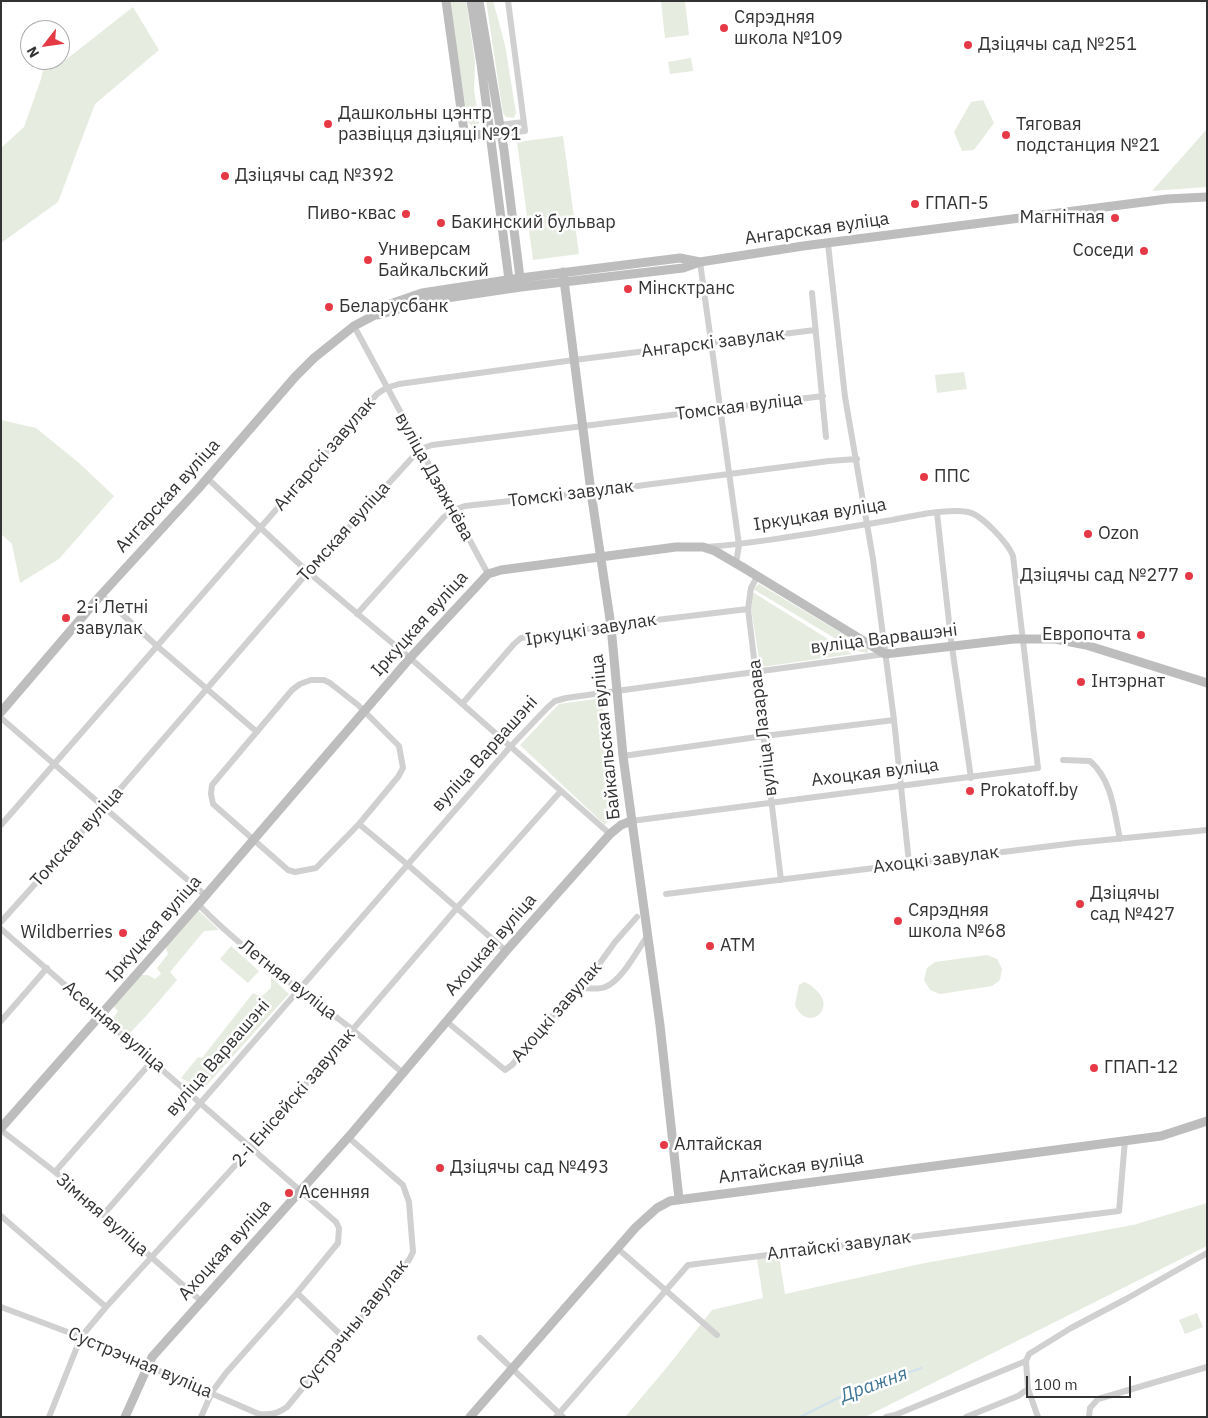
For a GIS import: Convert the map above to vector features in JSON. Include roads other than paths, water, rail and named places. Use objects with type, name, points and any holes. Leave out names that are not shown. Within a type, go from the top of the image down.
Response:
[{"type":"main road","points":[[446,1],[464,131],[467,135],[490,134],[501,130]]},
{"type":"main road","points":[[471,1],[511,284]]},
{"type":"main road","points":[[479,1],[501,130],[520,278]]},
{"type":"main road","name":"Ангарская вуліца","points":[[1,712],[101,595],[295,377],[314,358],[354,326],[390,304],[422,294],[511,284],[565,282],[683,268],[700,262],[828,244],[1167,199],[1207,197]]},
{"type":"main road","name":"Ангарская вуліца","points":[[511,284],[520,278],[680,258],[700,262]]},
{"type":"main road","name":"Байкальская вуліца","points":[[563,272],[591,492],[611,626],[631,821],[661,1035],[679,1199]]},
{"type":"main road","name":"Іркуцкая вуліца","points":[[1,1129],[410,658],[488,574],[503,570],[676,547],[703,547]]},
{"type":"main road","points":[[703,547],[715,551],[736,563],[885,654]]},
{"type":"main road","name":"вуліца Варвашэні","points":[[885,654],[1023,638],[1055,639],[1086,645],[1207,683]]},
{"type":"main road","name":"Ахоцкая вуліца","points":[[125,1417],[152,1357],[348,1137],[506,951],[610,834],[621,825],[631,821]]},
{"type":"main road","name":"Алтайская вуліца","points":[[470,1417],[617,1248],[649,1214],[670,1201],[1161,1136],[1207,1121]]},
{"type":"street","points":[[501,130],[525,131],[508,1]]},
{"type":"street","points":[[501,130],[523,122]]},
{"type":"street","points":[[828,244],[844,397],[873,559],[902,787],[909,864]]},
{"type":"street","points":[[700,262],[739,544],[736,563]]},
{"type":"street","points":[[812,293],[826,436]]},
{"type":"street","name":"вуліца Дзяжнёва","points":[[354,326],[488,574]]},
{"type":"street","name":"Ангарскі завулак","points":[[1,825],[377,394],[386,388],[399,384],[574,360],[815,330]]},
{"type":"street","name":"Томская вуліца","points":[[1,922],[308,572],[420,449],[432,445],[823,396]]},
{"type":"street","name":"Томскі завулак","points":[[453,510],[465,506],[591,492],[829,460],[856,459]]},
{"type":"street","points":[[207,478],[308,572],[410,658],[560,792],[610,834]]},
{"type":"street","points":[[357,614],[444,517],[453,510]]},
{"type":"street","name":"Іркуцкая вуліца","points":[[703,547],[770,541],[937,513],[965,511],[975,514],[1011,550],[1023,638]]},
{"type":"street","points":[[937,513],[952,647],[971,778]]},
{"type":"street","name":"вуліца Лазарава","points":[[757,576],[751,588],[748,609],[781,880]]},
{"type":"street","points":[[101,595],[257,732]]},
{"type":"street","name":"Іркуцкі завулак","points":[[462,704],[521,638],[748,609]]},
{"type":"street","name":"Ахоцкая вуліца","points":[[631,821],[1038,768],[1023,638]]},
{"type":"street","name":"вуліца Варвашэні","points":[[103,1215],[510,747],[555,701],[885,654]]},
{"type":"street","points":[[311,680],[324,680],[365,712],[399,746],[403,768],[398,777],[359,824],[316,868],[295,872],[288,870],[213,804],[212,785],[218,776],[292,690],[300,684],[311,680]]},
{"type":"street","points":[[1,718],[205,895]]},
{"type":"street","points":[[624,756],[894,720]]},
{"type":"street","points":[[1064,760],[1090,761],[1096,766],[1108,784],[1120,839]]},
{"type":"street","name":"2-і Енісейскі завулак","points":[[49,1417],[81,1337],[251,1148],[457,908],[560,792]]},
{"type":"street","points":[[359,824],[506,951]]},
{"type":"street","name":"Ахоцкі завулак","points":[[666,894],[1207,830]]},
{"type":"street","name":"Летняя вуліца","points":[[198,904],[227,931],[298,990],[352,1030],[403,1073]]},
{"type":"street","name":"Ахоцкі завулак","points":[[446,1021],[505,1070],[512,1065],[572,992],[582,988],[615,942],[637,917]]},
{"type":"street","name":"Асенняя вуліца","points":[[1,929],[300,1190],[336,1222],[339,1228],[338,1243],[297,1293],[226,1373],[212,1392],[200,1417]]},
{"type":"street","points":[[582,988],[604,987],[611,984],[624,969],[648,934]]},
{"type":"street","points":[[1,1021],[47,968]]},
{"type":"street","points":[[54,1172],[153,1060]]},
{"type":"street","name":"Зімняя вуліца","points":[[1,1129],[54,1172],[201,1301]]},
{"type":"street","name":"Сустрэчны завулак","points":[[279,1412],[287,1407],[406,1264],[412,1252],[409,1202],[404,1185],[348,1137]]},
{"type":"street","name":"Алтайскі завулак","points":[[560,1416],[688,1265],[1119,1211],[1125,1140]]},
{"type":"street","points":[[1,1216],[106,1307]]},
{"type":"street","points":[[617,1248],[717,1335]]},
{"type":"street","points":[[1038,1417],[1028,1389],[1026,1361],[1029,1354],[1051,1339],[1207,1253]]},
{"type":"street","points":[[297,1293],[344,1338]]},
{"type":"street","name":"Сустрэчная вуліца","points":[[1,1307],[81,1337],[147,1367],[212,1392],[258,1414],[268,1415],[279,1412]]},
{"type":"street","points":[[480,1338],[513,1368],[560,1416]]},
{"type":"street","points":[[886,1417],[1026,1361]]},
{"type":"street","points":[[1089,1417],[1090,1408],[1098,1400],[1207,1367]]},
{"type":"street","points":[[966,1417],[1018,1396],[1028,1389]]},
{"type":"waterway","name":"Дражня","points":[[800,1417],[840,1397],[921,1368]]},
{"type":"place","name":"Сярэдняя школа №109","points":[[724,28]]},
{"type":"place","name":"Дзіцячы сад №251","points":[[968,45]]},
{"type":"place","name":"Дашкольны цэнтр развіцця дзіцяці №91","points":[[328,124]]},
{"type":"place","name":"Тяговая подстанция №21","points":[[1006,135]]},
{"type":"place","name":"Дзіцячы сад №392","points":[[225,176]]},
{"type":"place","name":"ГПАП-5","points":[[915,204]]},
{"type":"place","name":"Пиво-квас","points":[[406,214]]},
{"type":"place","name":"Магнітная","points":[[1115,218]]},
{"type":"place","name":"Бакинский бульвар","points":[[441,223]]},
{"type":"place","name":"Соседи","points":[[1144,251]]},
{"type":"place","name":"Универсам Байкальский","points":[[368,260]]},
{"type":"place","name":"Мінсктранс","points":[[628,289]]},
{"type":"place","name":"Беларусбанк","points":[[329,307]]},
{"type":"place","name":"ППС","points":[[924,477]]},
{"type":"place","name":"Ozon","points":[[1088,534]]},
{"type":"place","name":"Дзіцячы сад №277","points":[[1189,576]]},
{"type":"place","name":"2-і Летні завулак","points":[[66,618]]},
{"type":"place","name":"Европочта","points":[[1141,635]]},
{"type":"place","name":"Інтэрнат","points":[[1081,682]]},
{"type":"place","name":"Prokatoff.by","points":[[970,791]]},
{"type":"place","name":"Дзіцячы сад №427","points":[[1080,904]]},
{"type":"place","name":"Сярэдняя школа №68","points":[[898,921]]},
{"type":"place","name":"Wildberries","points":[[123,933]]},
{"type":"place","name":"АТМ","points":[[710,946]]},
{"type":"place","name":"ГПАП-12","points":[[1094,1068]]},
{"type":"place","name":"Алтайская","points":[[664,1145]]},
{"type":"place","name":"Дзіцячы сад №493","points":[[440,1168]]},
{"type":"place","name":"Асенняя","points":[[289,1193]]}]
